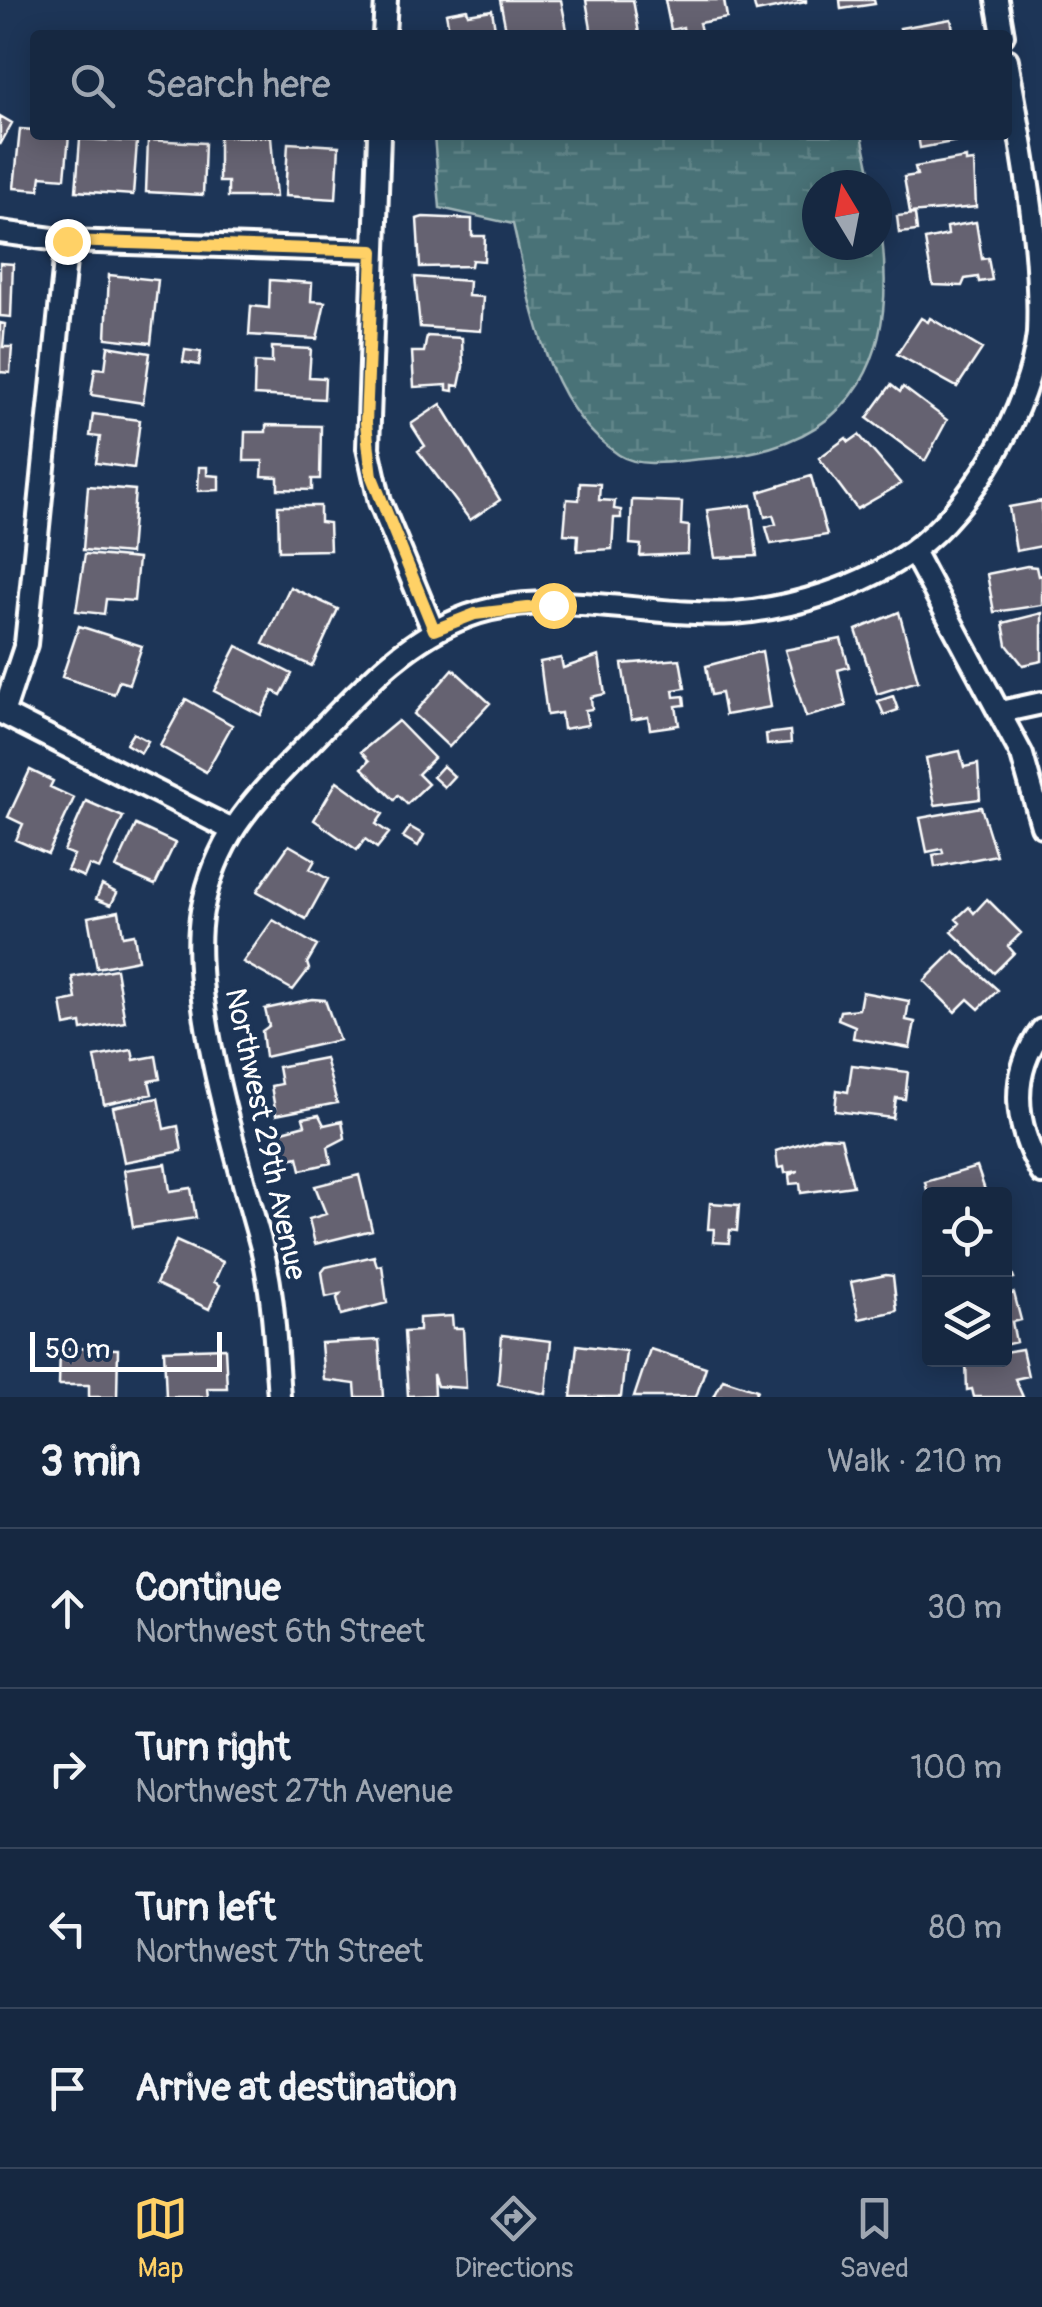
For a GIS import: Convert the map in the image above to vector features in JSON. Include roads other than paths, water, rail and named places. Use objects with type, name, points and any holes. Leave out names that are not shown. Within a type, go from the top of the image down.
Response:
[{"type":"street","points":[[384,30],[386,0]]},
{"type":"street","points":[[997,0],[1002,30]]},
{"type":"street","points":[[67,241],[26,644],[2,712],[230,828],[375,676],[434,630],[507,607],[553,605],[728,613],[768,610],[831,591],[913,551],[970,490],[993,457],[1025,392],[1038,335],[1039,247],[1012,89]]},
{"type":"street","points":[[379,140],[366,408],[372,477],[434,630]]},
{"type":"street","points":[[0,232],[67,241],[373,251]]},
{"type":"street","points":[[913,551],[1022,755],[1042,826]]},
{"type":"street","points":[[1001,712],[1042,704]]},
{"type":"street","name":"Northwest 29th Avenue","points":[[230,828],[202,915],[202,980],[235,1158],[272,1292],[279,1397]]},
{"type":"street","points":[[1042,1030],[1020,1074],[1018,1110],[1042,1173]]}]
